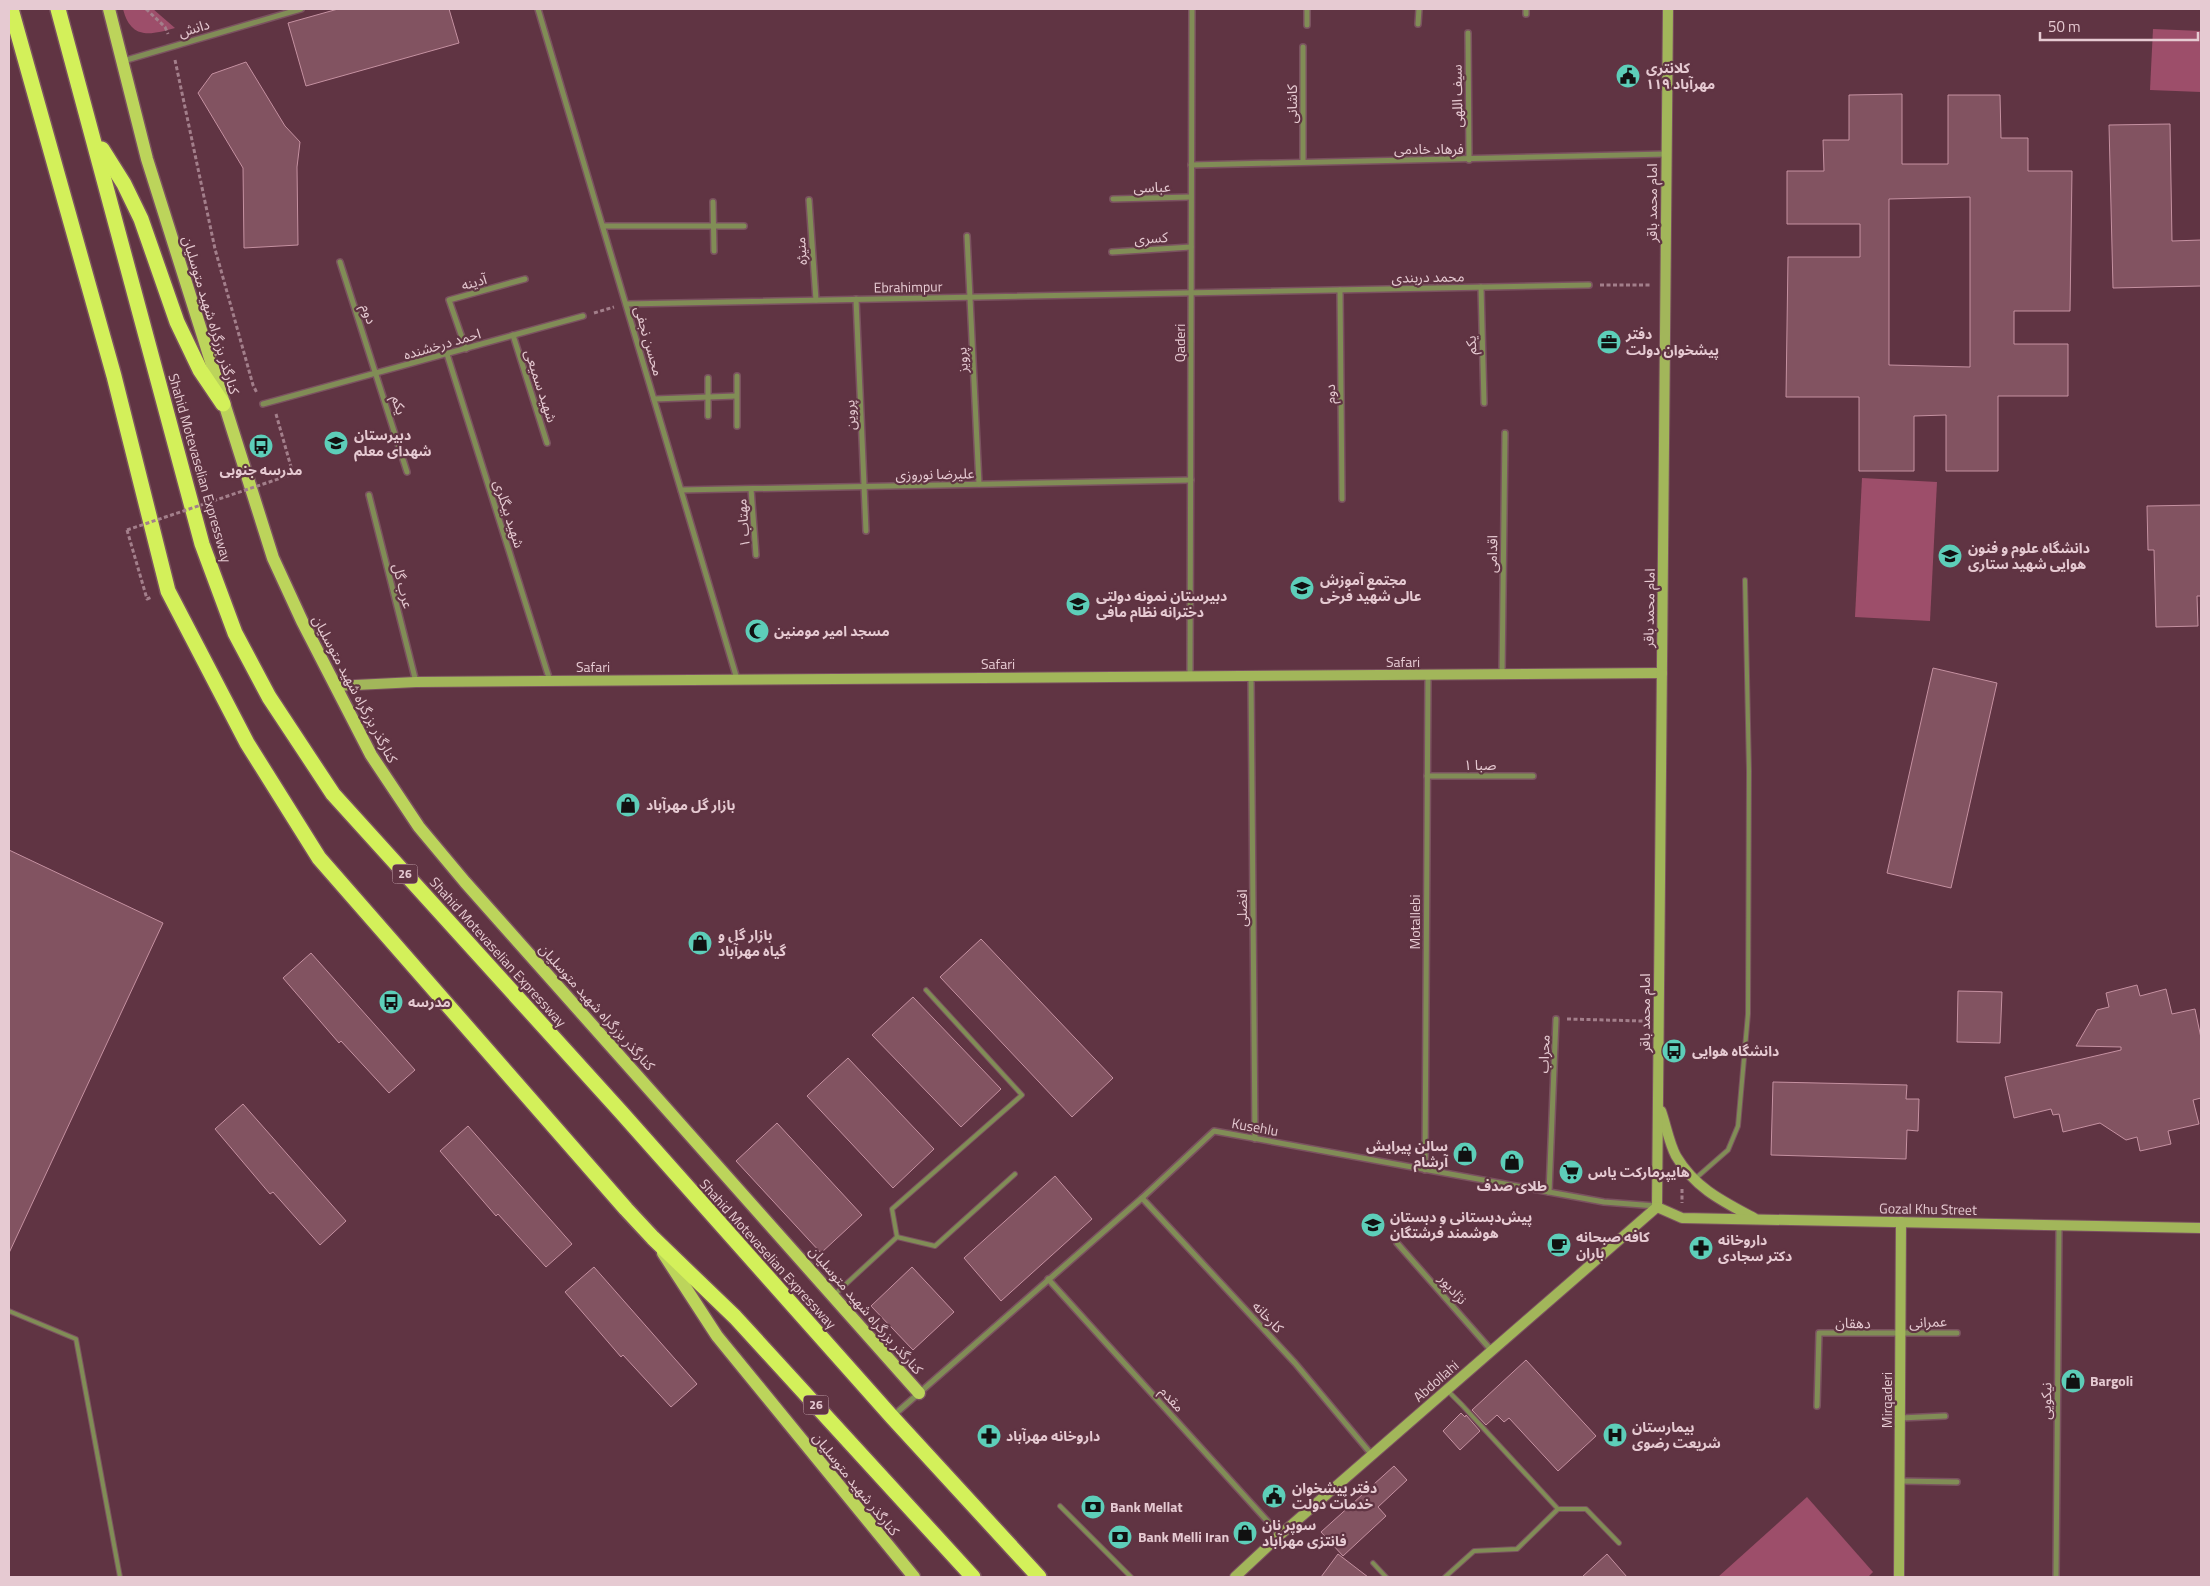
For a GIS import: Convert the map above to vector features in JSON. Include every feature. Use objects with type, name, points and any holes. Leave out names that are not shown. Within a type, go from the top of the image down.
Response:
[{"type":"highway","name":"26","points":[[11,9],[114,376],[168,591],[247,743],[319,858],[653,1238],[735,1317],[973,1577]]},
{"type":"highway","name":"Shahid Motevaselian Expressway","points":[[58,9],[202,544],[235,633],[269,697],[333,794],[621,1112],[892,1417],[1039,1577]]},
{"type":"highway","points":[[93,136],[128,192],[141,219],[177,322],[200,370],[223,404]]},
{"type":"main road","name":"کنارگذر بزرگراه شهید متوسلیان","points":[[109,9],[147,159],[273,558],[302,621],[371,755],[419,827],[464,882],[834,1295],[919,1393]]},
{"type":"main road","name":"کنارگذر شهید متوسلیان","points":[[653,1238],[717,1336],[911,1575]]},
{"type":"street","name":"دانش","points":[[123,61],[301,9]]},
{"type":"street","name":"محسن نجفی","points":[[538,9],[737,680]]},
{"type":"street","name":"Qaderi","points":[[1190,677],[1192,9]]},
{"type":"street","points":[[1307,9],[1307,25]]},
{"type":"street","points":[[1418,9],[1418,24]]},
{"type":"street","name":"امام محمد باقر","points":[[1657,1206],[1668,9]]},
{"type":"street","name":"سیف اللهی","points":[[1468,33],[1469,160]]},
{"type":"street","name":"کاشانی","points":[[1303,47],[1303,161]]},
{"type":"street","name":"فرهاد خادمی","points":[[1191,165],[1666,154]]},
{"type":"street","name":"عباسی","points":[[1112,199],[1191,197]]},
{"type":"street","name":"منیژه","points":[[809,200],[816,300]]},
{"type":"street","points":[[713,202],[714,251]]},
{"type":"street","points":[[603,226],[744,226]]},
{"type":"street","name":"پرویز","points":[[967,236],[979,484]]},
{"type":"street","name":"کسری","points":[[1112,252],[1191,247]]},
{"type":"street","name":"دوم","points":[[340,262],[377,374]]},
{"type":"street","name":"آدینه","points":[[466,349],[449,300],[525,279]]},
{"type":"street","name":"محمد دربندی","points":[[1191,293],[1589,285]]},
{"type":"street","name":"یکم","points":[[1481,287],[1484,403]]},
{"type":"street","name":"دوم","points":[[1340,290],[1342,499]]},
{"type":"street","name":"Ebrahimpur","points":[[626,304],[1191,293]]},
{"type":"street","name":"پروین","points":[[856,299],[866,531]]},
{"type":"street","name":"احمد درخشنده","points":[[263,404],[583,316]]},
{"type":"street","name":"شهید سمیعی","points":[[513,336],[547,443]]},
{"type":"street","name":"شهید بیگلری","points":[[447,354],[550,681]]},
{"type":"street","name":"یکم","points":[[377,374],[408,472]]},
{"type":"street","points":[[737,376],[737,426]]},
{"type":"street","points":[[708,378],[708,416]]},
{"type":"street","points":[[654,399],[736,396]]},
{"type":"street","name":"اقدامی","points":[[1502,675],[1505,433]]},
{"type":"street","name":"علیرضا نوروزی","points":[[681,490],[1191,480]]},
{"type":"street","name":"مهتاب ۱","points":[[751,489],[756,555]]},
{"type":"street","name":"عرب گل","points":[[369,495],[416,682]]},
{"type":"street","name":"Safari","points":[[335,686],[416,682],[1662,673]]},
{"type":"street","name":"Motallebi","points":[[1425,1170],[1428,675]]},
{"type":"street","name":"افضلی","points":[[1251,676],[1255,1139]]},
{"type":"street","name":"صبا ۱","points":[[1427,776],[1533,776]]},
{"type":"street","name":"محراب","points":[[1549,1192],[1556,1019]]},
{"type":"street","points":[[1658,1103],[1676,1155],[1694,1180],[1713,1197],[1757,1220]]},
{"type":"street","name":"Kusehlu","points":[[892,1417],[1142,1198],[1214,1131],[1604,1202],[1657,1206]]},
{"type":"street","name":"کارخانه","points":[[1142,1198],[1295,1363],[1373,1456]]},
{"type":"street","name":"Gozal Khu Street","points":[[1657,1206],[1682,1218],[2201,1228]]},
{"type":"street","name":"Abdollahi","points":[[1235,1577],[1280,1535],[1373,1456],[1657,1206]]},
{"type":"street","name":"Mirqaderi","points":[[1899,1577],[1901,1222]]},
{"type":"street","name":"نیکویی","points":[[2056,1577],[2059,1225]]},
{"type":"street","name":"نژادپور","points":[[1397,1243],[1492,1351]]},
{"type":"street","name":"مقدم","points":[[1048,1279],[1280,1535]]},
{"type":"street","name":"دهقان","points":[[1817,1406],[1819,1333],[1901,1334]]},
{"type":"street","name":"عمرانی","points":[[1901,1334],[1957,1333]]},
{"type":"street","points":[[1900,1418],[1945,1416]]},
{"type":"street","points":[[1900,1481],[1957,1482]]},
{"type":"lane","points":[[1694,1180],[1728,1150],[1738,1126],[1748,1014],[1749,771],[1745,580]]},
{"type":"lane","points":[[897,1237],[892,1209],[1022,1095],[926,990]]},
{"type":"lane","points":[[897,1237],[935,1246],[1015,1174]]},
{"type":"lane","points":[[834,1295],[897,1237]]},
{"type":"lane","points":[[9,1311],[76,1339],[120,1577]]},
{"type":"lane","points":[[1447,1390],[1558,1509]]},
{"type":"lane","points":[[1060,1506],[1131,1577]]},
{"type":"lane","points":[[1445,1577],[1474,1551],[1517,1549],[1558,1509],[1586,1509],[1618,1543]]},
{"type":"lane","points":[[1373,1563],[1386,1577]]},
{"type":"path","points":[[146,9],[165,27]]},
{"type":"path","points":[[177,66],[215,249],[253,385],[263,404]]},
{"type":"path","points":[[1589,285],[1665,285]]},
{"type":"path","points":[[583,316],[626,304]]},
{"type":"path","points":[[147,599],[127,530],[293,474],[278,416]]},
{"type":"path","name":"محراب","points":[[1556,1019],[1659,1022]]},
{"type":"path","points":[[1658,1179],[1682,1185],[1682,1218]]},
{"type":"shaded area","points":[[123,9],[153,9],[175,28],[143,33],[131,26]]},
{"type":"shaded area","points":[[2153,29],[2201,31],[2201,92],[2150,90]]},
{"type":"shaded area","points":[[1862,478],[1937,482],[1930,621],[1855,617]]},
{"type":"shaded area","points":[[1807,1497],[1873,1572],[1868,1577],[1718,1577]]},
{"type":"building","points":[[338,9],[449,9],[459,43],[306,86],[288,23]]},
{"type":"building","points":[[246,62],[285,126],[300,142],[297,167],[298,245],[244,248],[243,168],[198,93],[212,74]]},
{"type":"building","points":[[1902,94],[1902,164],[1948,164],[1948,95],[2000,95],[2001,138],[2028,138],[2028,171],[2072,171],[2070,311],[2014,311],[2014,344],[2068,344],[2068,396],[1998,396],[1998,471],[1946,471],[1946,415],[1914,416],[1914,471],[1859,471],[1859,397],[1786,397],[1788,257],[1860,257],[1860,224],[1787,224],[1787,171],[1824,171],[1823,140],[1849,140],[1849,95]],"holes":[[[1970,197],[1970,367],[1889,365],[1889,199]]]},
{"type":"building","points":[[2170,124],[2172,241],[2201,240],[2201,286],[2113,288],[2109,125]]},
{"type":"building","points":[[2201,505],[2201,596],[2197,596],[2198,626],[2156,627],[2154,550],[2148,550],[2147,506]]},
{"type":"building","points":[[1933,668],[1997,683],[1951,888],[1887,873]]},
{"type":"building","points":[[9,850],[163,923],[9,1253]]},
{"type":"building","points":[[981,939],[1113,1078],[1072,1117],[940,977]]},
{"type":"building","points":[[311,953],[415,1070],[389,1093],[341,1041],[339,1043],[283,978]]},
{"type":"building","points":[[2137,985],[2140,996],[2166,989],[2172,1014],[2195,1009],[2201,1038],[2201,1098],[2193,1100],[2199,1124],[2168,1131],[2171,1144],[2140,1151],[2137,1137],[2126,1140],[2100,1123],[2063,1132],[2059,1114],[2053,1115],[2051,1109],[2014,1118],[2005,1077],[2121,1050],[2121,1047],[2076,1046],[2097,1010],[2109,1007],[2106,993]]},
{"type":"building","points":[[1958,991],[2002,992],[2000,1043],[1957,1042]]},
{"type":"building","points":[[913,997],[1001,1089],[961,1127],[872,1035]]},
{"type":"building","points":[[848,1058],[934,1149],[893,1188],[807,1096]]},
{"type":"building","points":[[1773,1082],[1907,1085],[1906,1099],[1919,1099],[1918,1131],[1907,1130],[1906,1159],[1771,1155]]},
{"type":"building","points":[[243,1104],[346,1221],[320,1245],[273,1192],[270,1194],[215,1129]]},
{"type":"building","points":[[777,1123],[862,1215],[821,1253],[736,1161]]},
{"type":"building","points":[[468,1126],[572,1244],[546,1267],[498,1214],[496,1216],[440,1151]]},
{"type":"building","points":[[1055,1176],[1092,1219],[1001,1301],[964,1258]]},
{"type":"building","points":[[594,1267],[697,1384],[671,1407],[623,1355],[621,1357],[565,1292]]},
{"type":"building","points":[[912,1267],[954,1312],[913,1350],[871,1306]]},
{"type":"building","points":[[1526,1360],[1596,1436],[1558,1471],[1509,1418],[1504,1422],[1497,1415],[1486,1425],[1472,1410]]},
{"type":"building","points":[[1461,1413],[1465,1417],[1466,1415],[1480,1431],[1460,1450],[1443,1431]]},
{"type":"building","points":[[1394,1466],[1407,1480],[1378,1507],[1386,1516],[1343,1556],[1321,1532]]},
{"type":"building","points":[[1338,1554],[1368,1577],[1321,1577]]},
{"type":"building","points":[[1607,1554],[1627,1577],[1582,1577]]},
{"type":"place","name":"کلانتری ۱۱۹ مهرآباد","points":[[1628,76]]},
{"type":"place","name":"دفتر پیشخوان دولت","points":[[1609,342]]},
{"type":"place","name":"دبیرستان شهدای معلم","points":[[336,443]]},
{"type":"place","name":"مدرسه جنوبی","points":[[261,446]]},
{"type":"place","name":"دانشگاه علوم و فنون هوایی شهید ستاری","points":[[1950,556]]},
{"type":"place","name":"مجتمع آموزش عالی شهید فرخی","points":[[1302,588]]},
{"type":"place","name":"دبیرستان نمونه دولتی دخترانه نظام مافی","points":[[1078,604]]},
{"type":"place","name":"مسجد امیر مومنین","points":[[757,631]]},
{"type":"place","name":"بازار گل مهرآباد","points":[[628,805]]},
{"type":"place","name":"بازار گل و گیاه مهرآباد","points":[[700,943]]},
{"type":"place","name":"مدرسه","points":[[391,1002]]},
{"type":"place","name":"دانشگاه هوایی","points":[[1674,1051]]},
{"type":"place","name":"سالن پیرایش آرشام","points":[[1465,1154]]},
{"type":"place","name":"طلای صدف","points":[[1512,1162]]},
{"type":"place","name":"هایپرمارکت یاس","points":[[1571,1172]]},
{"type":"place","name":"پیش‌دبستانی و دبستان هوشمند فرشتگان","points":[[1373,1225]]},
{"type":"place","name":"کافه صبحانه باران","points":[[1559,1245]]},
{"type":"place","name":"داروخانه دکتر سجادی","points":[[1701,1248]]},
{"type":"place","name":"Bargoli","points":[[2073,1381]]},
{"type":"place","name":"بیمارستان شریعت رضوی","points":[[1615,1435]]},
{"type":"place","name":"داروخانه مهرآباد","points":[[989,1436]]},
{"type":"place","name":"دفتر پیشخوان خدمات دولت","points":[[1274,1496]]},
{"type":"place","name":"Bank Mellat","points":[[1093,1507]]},
{"type":"place","name":"سوپر نان فانتزی مهرآباد","points":[[1245,1533]]},
{"type":"place","name":"Bank Melli Iran","points":[[1120,1537]]}]
